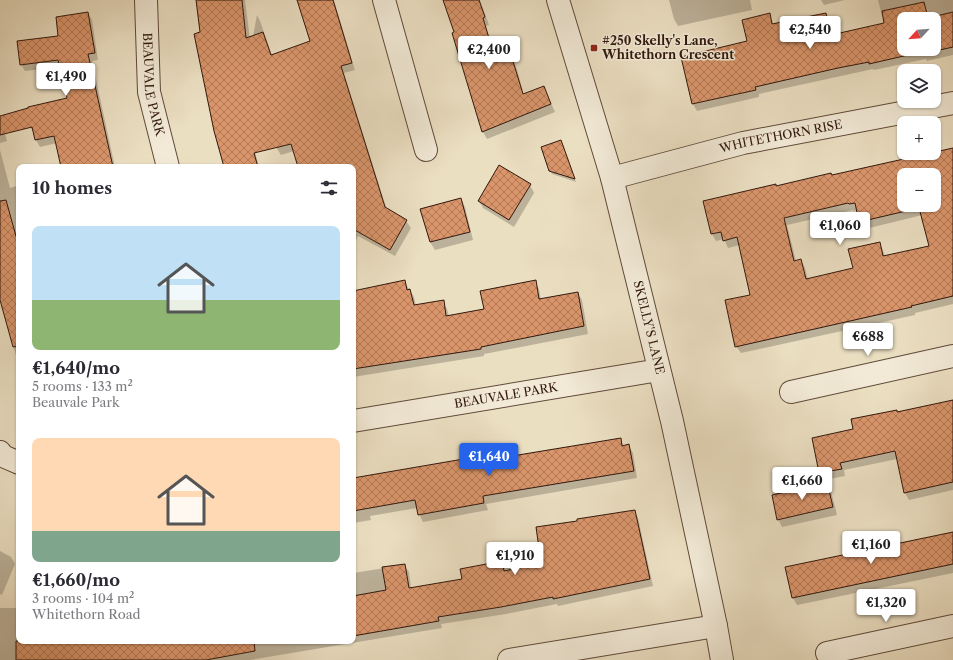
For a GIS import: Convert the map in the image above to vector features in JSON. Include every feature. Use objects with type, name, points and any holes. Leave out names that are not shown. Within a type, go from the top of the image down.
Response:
[{"type":"street","name":"BEAUVALE PARK","points":[[146,0],[149,92],[167,164]]},
{"type":"street","points":[[384,0],[426,150]]},
{"type":"street","name":"SKELLY'S LANE","points":[[558,0],[612,178],[672,421],[722,660]]},
{"type":"street","name":"WHITETHORN RISE","points":[[612,178],[744,143],[953,103]]},
{"type":"street","points":[[791,392],[953,356]]},
{"type":"street","name":"BEAUVALE PARK","points":[[356,420],[659,370]]},
{"type":"street","points":[[0,452],[3,456],[16,462]]},
{"type":"street","points":[[509,660],[716,626]]},
{"type":"street","points":[[826,654],[953,626]]},
{"type":"building","points":[[196,0],[242,0],[246,38],[263,32],[271,55],[310,41],[297,0],[333,0],[352,63],[341,66],[385,207],[407,220],[390,250],[356,231],[356,164],[297,164],[291,144],[254,153],[257,164],[223,164],[214,131],[194,34],[200,32]]},
{"type":"building","points":[[443,0],[479,0],[485,17],[483,18],[496,62],[512,58],[523,94],[544,86],[551,104],[482,132],[452,33],[454,32]]},
{"type":"building","points":[[924,2],[926,12],[897,12],[897,56],[904,56],[869,64],[869,62],[838,68],[755,87],[756,90],[692,104],[681,57],[747,41],[742,20],[770,13],[772,24],[826,13],[831,35],[884,23],[882,11]]},
{"type":"building","points":[[88,12],[95,53],[88,54],[112,164],[60,164],[54,136],[35,140],[32,127],[0,135],[0,116],[28,107],[67,98],[58,60],[20,65],[17,41],[58,36],[56,17]]},
{"type":"building","points":[[953,12],[953,47],[941,50],[941,15]]},
{"type":"building","points":[[561,140],[575,179],[549,171],[541,147]]},
{"type":"building","points":[[953,148],[953,296],[911,306],[912,307],[735,347],[725,300],[750,295],[737,237],[723,241],[721,232],[711,234],[703,201],[831,173],[832,175],[899,160],[941,160],[941,151]],"holes":[[[897,168],[941,168],[941,212],[920,212],[929,246],[883,256],[880,242],[848,249],[853,268],[806,279],[801,259],[794,261],[784,218],[855,203],[859,222],[902,212],[897,212]]]},
{"type":"building","points":[[499,165],[531,184],[509,220],[478,201]]},
{"type":"building","points":[[461,198],[470,232],[430,242],[420,209]]},
{"type":"building","points":[[6,200],[16,236],[16,346],[13,347],[0,300],[0,201]]},
{"type":"building","points":[[405,280],[407,290],[410,289],[414,305],[444,300],[446,316],[484,309],[480,291],[536,280],[539,299],[578,292],[584,326],[481,347],[481,349],[356,369],[356,290]]},
{"type":"building","points":[[953,400],[953,482],[904,493],[895,451],[840,463],[842,469],[819,473],[812,438],[853,429],[851,419],[897,410],[897,412]]},
{"type":"building","points":[[621,438],[622,446],[629,444],[634,471],[483,496],[484,503],[418,515],[415,500],[356,510],[356,477],[481,456],[482,461]]},
{"type":"building","points":[[827,482],[833,507],[777,520],[772,495]]},
{"type":"building","points":[[635,510],[650,579],[553,599],[553,597],[438,617],[439,621],[356,635],[356,595],[386,590],[382,567],[405,564],[409,588],[462,579],[460,569],[502,561],[504,571],[541,563],[536,527],[577,521],[577,519]]},
{"type":"building","points":[[953,532],[953,564],[792,598],[785,567]]},
{"type":"building","points":[[16,644],[254,644],[255,651],[206,660],[16,660]]},
{"type":"place","name":"#250 Skelly's Lane, Whitethorn Crescent","points":[[594,48]]}]
